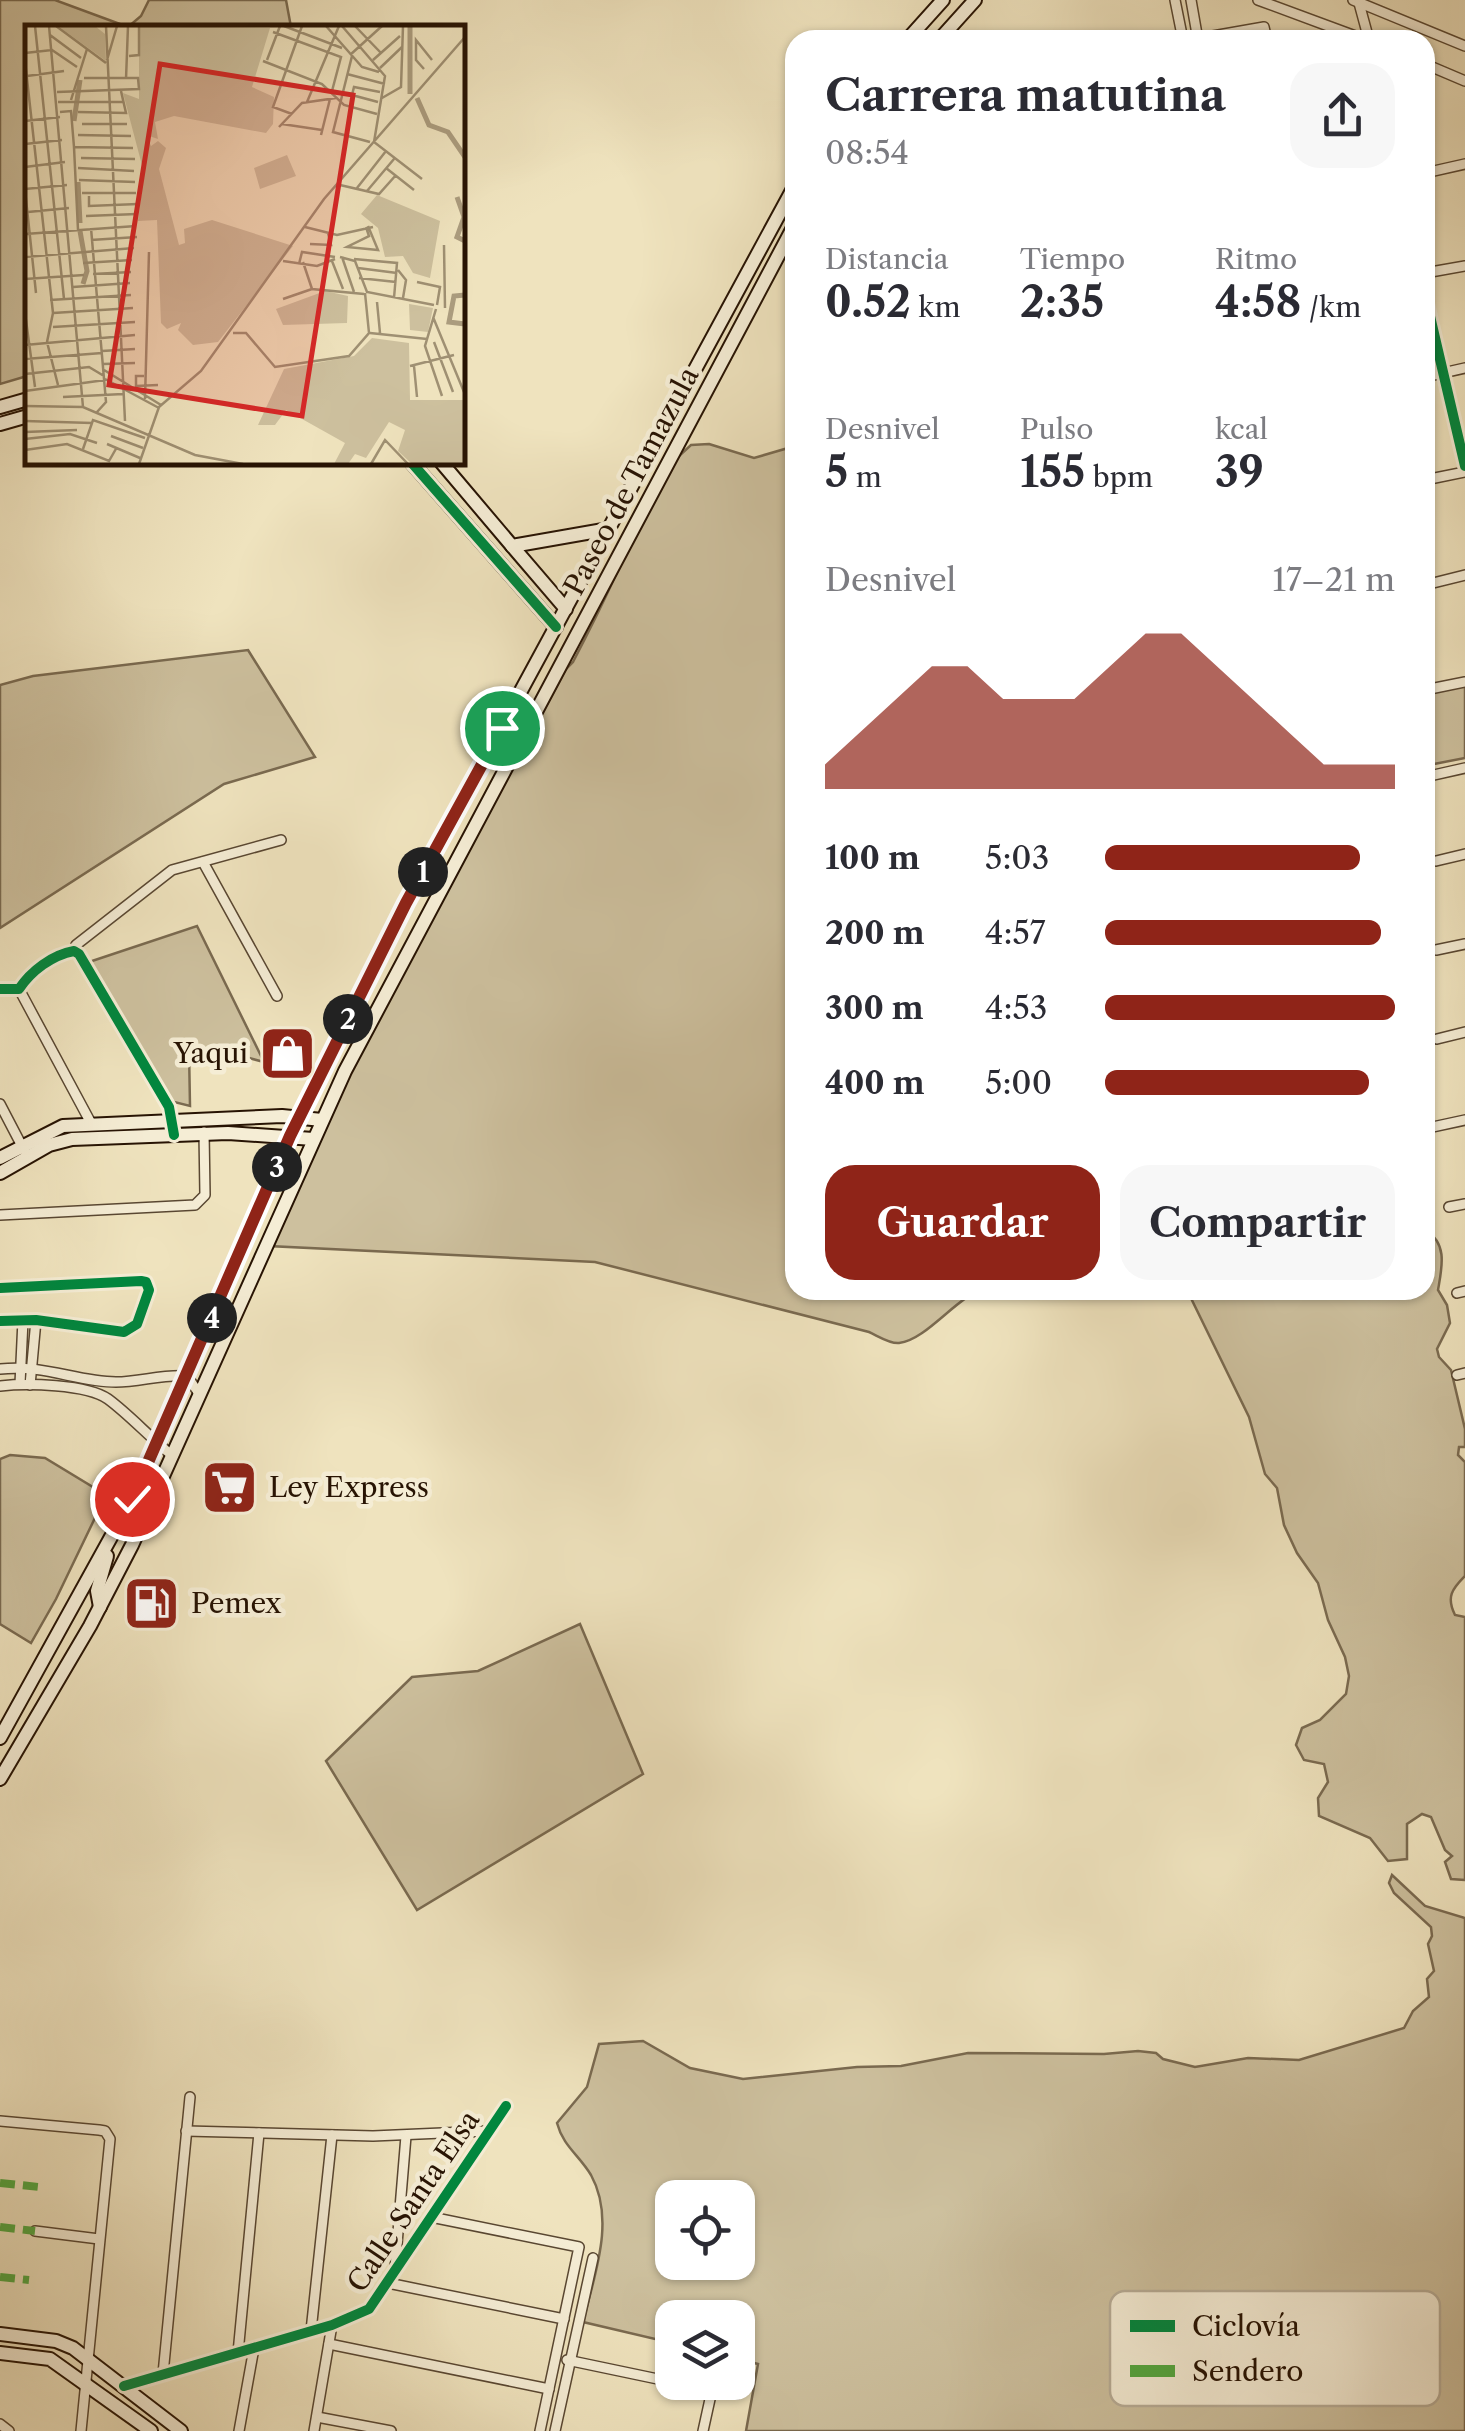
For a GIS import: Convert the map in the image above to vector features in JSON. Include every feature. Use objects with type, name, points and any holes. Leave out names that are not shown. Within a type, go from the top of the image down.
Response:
[{"type":"main road","points":[[916,30],[943,0]]},
{"type":"main road","points":[[948,30],[975,0]]},
{"type":"main road","name":"Paseo de Tamazula","points":[[0,1738],[108,1544],[290,1136],[406,903],[785,203]]},
{"type":"main road","name":"Paseo de Tamazula","points":[[0,1779],[100,1607],[371,1020],[785,243]]},
{"type":"main road","points":[[0,407],[25,400]]},
{"type":"main road","points":[[0,424],[25,417]]},
{"type":"main road","points":[[414,465],[556,627]]},
{"type":"main road","points":[[444,465],[566,609]]},
{"type":"main road","points":[[512,546],[609,529]]},
{"type":"main road","points":[[0,1174],[50,1130],[92,1123],[173,1120],[322,1120]]},
{"type":"main road","points":[[0,1158],[58,1142],[95,1138],[228,1132],[313,1139]]},
{"type":"main road","points":[[100,1607],[97,1591],[108,1544]]},
{"type":"main road","points":[[0,2334],[56,2341],[87,2358],[181,2431]]},
{"type":"main road","points":[[0,2353],[50,2359],[150,2431]]},
{"type":"street","points":[[1176,0],[1187,30]]},
{"type":"street","points":[[1258,0],[1340,30]]},
{"type":"street","points":[[1357,1],[1365,30]]},
{"type":"street","points":[[1357,1],[1427,30]]},
{"type":"street","points":[[1178,13],[1192,6]]},
{"type":"street","points":[[1243,30],[1264,26],[1265,30]]},
{"type":"street","points":[[1435,34],[1465,46]]},
{"type":"street","points":[[1435,68],[1465,81]]},
{"type":"street","points":[[1435,171],[1465,164]]},
{"type":"street","points":[[1435,271],[1465,266]]},
{"type":"street","points":[[1435,341],[1465,469],[1435,477]]},
{"type":"street","points":[[1435,375],[1465,368]]},
{"type":"street","points":[[1435,582],[1465,575]]},
{"type":"street","points":[[1435,688],[1465,682]]},
{"type":"street","points":[[1435,775],[1465,768]]},
{"type":"street","points":[[19,989],[55,956],[74,950],[168,872],[281,840]]},
{"type":"street","points":[[1436,861],[1465,854]]},
{"type":"street","points":[[203,862],[277,996]]},
{"type":"street","points":[[1436,950],[1465,944]]},
{"type":"street","points":[[74,950],[87,965],[173,1120],[174,1136]]},
{"type":"street","points":[[0,989],[19,989]]},
{"type":"street","points":[[19,989],[92,1123],[95,1138]]},
{"type":"street","points":[[1437,1039],[1465,1032]]},
{"type":"street","points":[[0,1104],[25,1151]]},
{"type":"street","points":[[0,1214],[196,1205],[205,1194],[203,1119]]},
{"type":"street","points":[[1435,1126],[1465,1120]]},
{"type":"street","points":[[1449,1207],[1465,1204]]},
{"type":"street","points":[[0,1288],[141,1281],[149,1286],[137,1324],[124,1332],[36,1320],[0,1320]]},
{"type":"street","points":[[23,1320],[25,1384]]},
{"type":"street","points":[[26,1367],[36,1320]]},
{"type":"street","points":[[0,1368],[26,1367],[119,1382],[159,1375],[186,1376],[200,1395]]},
{"type":"street","points":[[74,1388],[76,1374]]},
{"type":"street","points":[[112,1403],[119,1382]]},
{"type":"street","points":[[0,1386],[74,1388],[106,1397],[173,1456]]},
{"type":"street","points":[[163,2374],[190,2097]]},
{"type":"street","name":"Calle Santa Elsa","points":[[124,2386],[312,2331],[369,2309],[506,2106]]},
{"type":"street","points":[[0,2122],[108,2134],[81,2431]]},
{"type":"street","points":[[186,2131],[406,2136],[488,2131]]},
{"type":"street","points":[[238,2353],[259,2133]]},
{"type":"street","points":[[312,2331],[332,2135]]},
{"type":"street","points":[[406,2136],[391,2278],[564,2320]]},
{"type":"street","points":[[430,2217],[579,2247],[540,2431]]},
{"type":"street","points":[[35,2231],[99,2238]]},
{"type":"street","points":[[555,2431],[593,2258]]},
{"type":"street","points":[[314,2431],[332,2324]]},
{"type":"street","points":[[329,2344],[550,2390]]},
{"type":"street","points":[[239,2431],[254,2348]]},
{"type":"street","points":[[556,2358],[655,2378]]},
{"type":"street","points":[[703,2431],[710,2400]]},
{"type":"street","points":[[317,2416],[391,2431]]},
{"type":"shaded area","points":[[0,0],[55,0],[123,25],[25,25],[25,377],[0,384]]},
{"type":"shaded area","points":[[149,0],[286,0],[291,25],[130,25],[141,16]]},
{"type":"shaded area","points":[[709,444],[754,458],[785,449],[785,1300],[963,1300],[919,1335],[899,1343],[595,1262],[269,1246],[325,1119],[573,662],[654,490],[691,445]]},
{"type":"shaded area","points":[[248,650],[315,757],[224,784],[0,928],[0,685],[33,676]]},
{"type":"shaded area","points":[[1465,683],[1465,758],[1435,764],[1435,688]]},
{"type":"shaded area","points":[[197,926],[264,1062],[215,1049],[189,1049],[190,1106],[170,1101],[86,963]]},
{"type":"shaded area","points":[[1435,1239],[1442,1264],[1438,1290],[1447,1305],[1450,1323],[1437,1349],[1451,1370],[1465,1429],[1465,1447],[1459,1447],[1458,1455],[1465,1462],[1465,1576],[1451,1598],[1455,1615],[1465,1617],[1465,1880],[1451,1879],[1445,1862],[1452,1856],[1445,1850],[1431,1817],[1422,1814],[1407,1824],[1407,1859],[1388,1861],[1370,1838],[1319,1816],[1318,1798],[1328,1782],[1324,1764],[1304,1760],[1296,1745],[1302,1728],[1320,1720],[1346,1694],[1349,1676],[1318,1583],[1284,1525],[1277,1488],[1265,1474],[1249,1417],[1192,1300],[1435,1300]]},
{"type":"shaded area","points":[[10,1455],[45,1458],[106,1495],[31,1643],[0,1624],[0,1459]]},
{"type":"shaded area","points":[[580,1624],[643,1774],[417,1910],[326,1761],[412,1677],[478,1671]]},
{"type":"shaded area","points":[[1392,1875],[1425,1906],[1465,1918],[1465,2431],[746,2431],[752,2400],[755,2400],[758,2364],[755,2300],[655,2300],[655,2339],[583,2322],[597,2267],[602,2210],[591,2175],[567,2144],[557,2123],[587,2087],[599,2044],[643,2041],[690,2068],[743,2079],[901,2066],[968,2053],[1138,2051],[1195,2067],[1248,2058],[1299,2060],[1404,2028],[1413,2011],[1429,1997],[1427,1979],[1434,1971],[1428,1944],[1431,1927],[1394,1893],[1389,1883]]},
{"type":"marked path","points":[[0,2183],[39,2187]]},
{"type":"marked path","points":[[0,2227],[35,2231]]},
{"type":"marked path","points":[[0,2277],[29,2280]]},
{"type":"cycle path","points":[[1435,338],[1465,466]]},
{"type":"cycle path","points":[[414,465],[556,627]]},
{"type":"cycle path","points":[[0,989],[19,989],[50,960],[74,951],[79,954],[169,1107],[174,1135]]},
{"type":"cycle path","points":[[0,1288],[141,1281],[146,1282],[149,1290],[137,1324],[124,1332],[36,1320],[0,1321]]},
{"type":"cycle path","points":[[124,2386],[332,2325],[369,2309],[506,2106]]},
{"type":"place","name":"Yaqui","points":[[287,1053]]},
{"type":"place","name":"Ley Express","points":[[230,1487]]},
{"type":"place","name":"Pemex","points":[[152,1603]]},
{"type":"route","points":[[132,1499],[290,1136],[406,903],[502,728]]}]
